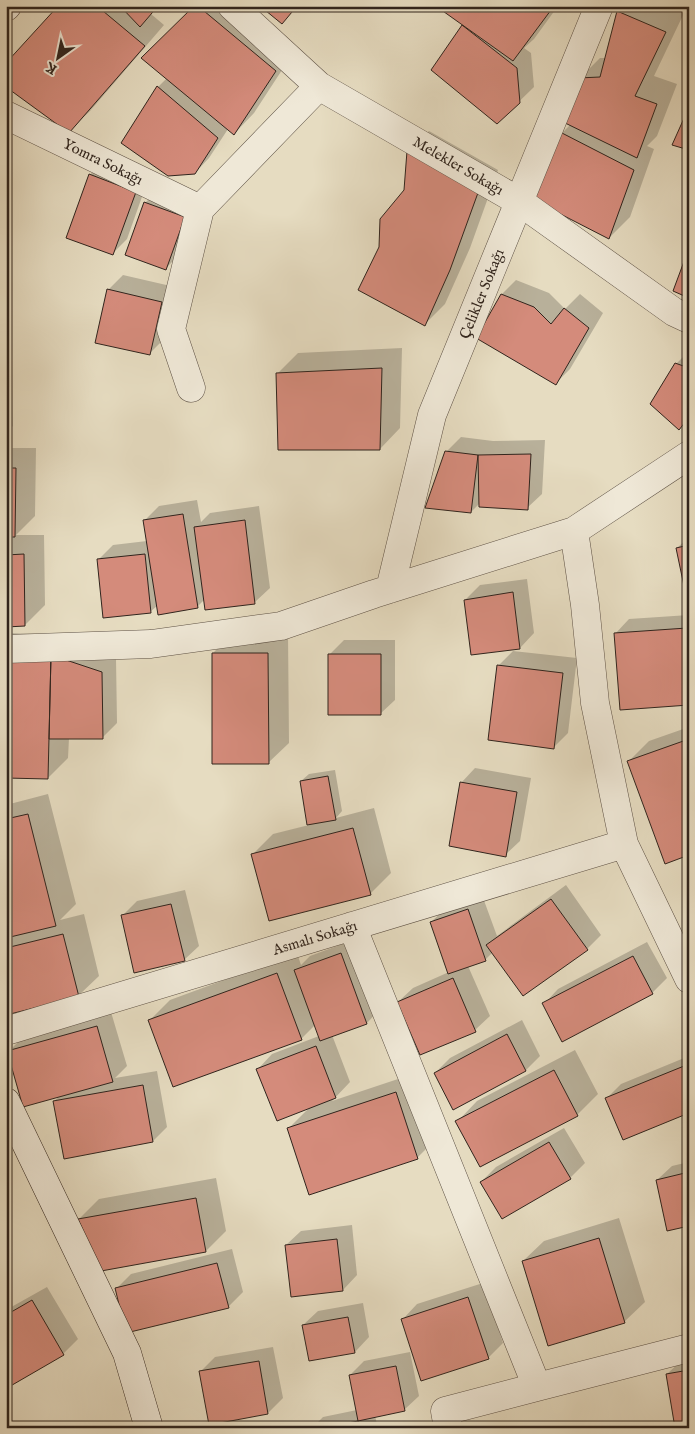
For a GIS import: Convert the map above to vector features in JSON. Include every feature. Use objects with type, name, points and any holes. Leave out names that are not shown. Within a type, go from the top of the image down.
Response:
[{"type":"street","name":"Melekler Sokağı","points":[[232,6],[319,86],[520,202],[674,312],[689,319]]},
{"type":"street","name":"Çelikler Sokağı","points":[[390,589],[432,415],[599,6]]},
{"type":"street","points":[[191,388],[172,329],[200,209],[319,86]]},
{"type":"street","name":"Yomra Sokağı","points":[[6,115],[200,209]]},
{"type":"street","points":[[6,649],[151,644],[281,626],[390,589],[574,531],[689,455]]},
{"type":"street","points":[[574,531],[595,703],[624,844],[689,979]]},
{"type":"street","name":"Asmalı Sokağı","points":[[6,1031],[624,844]]},
{"type":"street","points":[[352,926],[537,1387]]},
{"type":"street","points":[[6,1102],[127,1354],[149,1428]]},
{"type":"street","points":[[448,1428],[445,1411],[689,1348]]},
{"type":"building","points":[[58,6],[97,6],[145,46],[69,133],[6,87],[6,63]]},
{"type":"building","points":[[120,6],[158,6],[140,27]]},
{"type":"building","points":[[194,6],[198,6],[276,71],[234,135],[141,58]]},
{"type":"building","points":[[260,6],[297,6],[282,24]]},
{"type":"building","points":[[442,6],[546,6],[551,10],[513,61],[440,9]]},
{"type":"building","points":[[617,11],[666,32],[635,96],[657,104],[637,158],[561,121],[578,78],[600,77]]},
{"type":"building","points":[[462,25],[517,68],[520,103],[497,124],[431,70]]},
{"type":"building","points":[[157,86],[218,138],[195,174],[168,176],[121,143]]},
{"type":"building","points":[[689,103],[689,150],[672,145]]},
{"type":"building","points":[[560,132],[634,170],[609,239],[535,201],[542,174]]},
{"type":"building","points":[[407,151],[479,190],[450,270],[425,326],[358,290],[379,247],[380,219],[404,190]]},
{"type":"building","points":[[89,174],[136,192],[113,255],[66,238]]},
{"type":"building","points":[[144,202],[185,217],[166,270],[125,255]]},
{"type":"building","points":[[689,248],[689,298],[673,291]]},
{"type":"building","points":[[107,289],[162,302],[150,355],[95,343]]},
{"type":"building","points":[[501,294],[534,307],[551,324],[564,308],[589,328],[556,385],[476,338]]},
{"type":"building","points":[[675,363],[689,368],[689,417],[679,430],[650,404]]},
{"type":"building","points":[[382,368],[380,450],[278,450],[276,373]]},
{"type":"building","points":[[445,451],[478,455],[471,513],[425,508]]},
{"type":"building","points":[[531,454],[528,510],[479,507],[478,455]]},
{"type":"building","points":[[6,468],[16,468],[15,537],[6,537]]},
{"type":"building","points":[[183,514],[198,608],[158,615],[143,520]]},
{"type":"building","points":[[245,520],[255,604],[205,610],[194,527]]},
{"type":"building","points":[[689,545],[689,610],[676,548]]},
{"type":"building","points":[[24,554],[25,626],[6,627],[6,555]]},
{"type":"building","points":[[145,554],[151,613],[103,618],[97,559]]},
{"type":"building","points":[[513,592],[520,649],[471,655],[464,600]]},
{"type":"building","points":[[687,628],[689,705],[620,710],[614,633]]},
{"type":"building","points":[[212,653],[268,653],[269,764],[212,764]]},
{"type":"building","points":[[6,654],[51,655],[48,779],[6,778]]},
{"type":"building","points":[[328,654],[381,654],[381,715],[328,715]]},
{"type":"building","points":[[51,655],[102,672],[103,739],[49,739]]},
{"type":"building","points":[[497,665],[563,673],[554,749],[488,740]]},
{"type":"building","points":[[689,739],[689,855],[665,864],[627,761]]},
{"type":"building","points":[[328,776],[336,820],[307,825],[300,781]]},
{"type":"building","points":[[460,782],[517,792],[506,857],[449,846]]},
{"type":"building","points":[[28,814],[56,926],[6,938],[6,819]]},
{"type":"building","points":[[353,828],[371,895],[269,921],[251,854]]},
{"type":"building","points":[[551,899],[588,950],[523,996],[486,945]]},
{"type":"building","points":[[171,904],[185,961],[134,973],[121,915]]},
{"type":"building","points":[[468,909],[486,961],[448,974],[430,922]]},
{"type":"building","points":[[63,934],[79,997],[6,1015],[6,948]]},
{"type":"building","points":[[341,953],[367,1024],[320,1041],[294,970]]},
{"type":"building","points":[[633,956],[653,994],[562,1042],[542,1003]]},
{"type":"building","points":[[277,973],[302,1040],[173,1087],[148,1020]]},
{"type":"building","points":[[453,978],[476,1032],[420,1055],[397,1002]]},
{"type":"building","points":[[97,1026],[113,1082],[23,1107],[7,1051]]},
{"type":"building","points":[[507,1034],[526,1071],[453,1110],[434,1073]]},
{"type":"building","points":[[316,1046],[336,1098],[277,1121],[256,1069]]},
{"type":"building","points":[[689,1064],[689,1113],[623,1140],[605,1098]]},
{"type":"building","points":[[554,1070],[578,1116],[480,1167],[455,1121]]},
{"type":"building","points":[[143,1085],[153,1142],[64,1159],[53,1101]]},
{"type":"building","points":[[396,1092],[418,1159],[309,1195],[287,1128]]},
{"type":"building","points":[[549,1142],[571,1179],[502,1219],[480,1182]]},
{"type":"building","points":[[689,1172],[689,1226],[667,1231],[656,1180]]},
{"type":"building","points":[[196,1198],[206,1252],[101,1271],[78,1219]]},
{"type":"building","points":[[599,1238],[625,1323],[548,1346],[522,1261]]},
{"type":"building","points":[[337,1239],[343,1291],[291,1297],[285,1245]]},
{"type":"building","points":[[217,1263],[229,1308],[126,1333],[115,1288]]},
{"type":"building","points":[[468,1297],[489,1359],[421,1381],[401,1319]]},
{"type":"building","points":[[32,1300],[64,1355],[7,1388],[6,1315]]},
{"type":"building","points":[[348,1317],[355,1353],[309,1361],[302,1325]]},
{"type":"building","points":[[259,1361],[268,1414],[209,1425],[199,1371]]},
{"type":"building","points":[[396,1366],[405,1411],[358,1421],[349,1375]]},
{"type":"building","points":[[689,1370],[689,1428],[675,1428],[666,1374]]},
{"type":"building","points":[[358,1421],[360,1428],[323,1428]]}]
